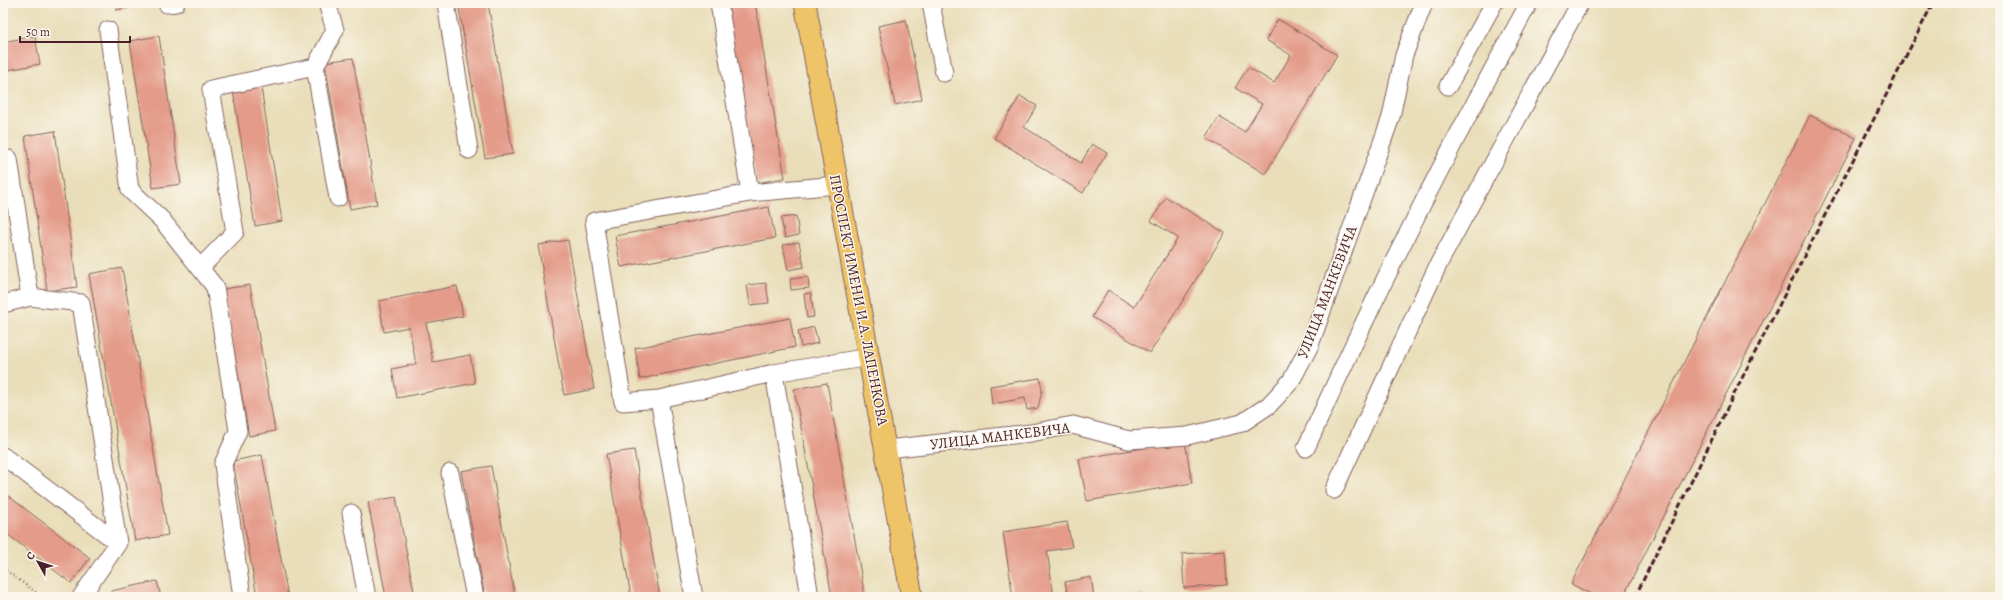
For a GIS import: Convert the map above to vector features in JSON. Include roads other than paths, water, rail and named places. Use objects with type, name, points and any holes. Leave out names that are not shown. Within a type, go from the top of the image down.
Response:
[{"type":"main road","name":"ПРОСПЕКТ ИМЕНИ И.А. ЛАПЕНКОВА","points":[[805,3],[837,185],[887,449],[912,597]]},
{"type":"street","points":[[327,3],[335,30],[315,67],[338,198]]},
{"type":"street","points":[[446,3],[468,150]]},
{"type":"street","points":[[720,3],[750,193]]},
{"type":"street","points":[[931,3],[944,73]]},
{"type":"street","name":"УЛИЦА МАНКЕВИЧА","points":[[887,449],[1031,433],[1073,425],[1129,440],[1187,436],[1242,424],[1269,406],[1291,381],[1310,345],[1391,117],[1404,55],[1424,3]]},
{"type":"street","points":[[1448,86],[1494,3]]},
{"type":"street","points":[[1306,448],[1361,325],[1426,196],[1529,3]]},
{"type":"street","points":[[1334,490],[1439,263],[1580,3]]},
{"type":"street","points":[[108,30],[130,190],[162,220],[215,287],[238,431],[223,464],[242,597]]},
{"type":"street","points":[[200,268],[235,232],[211,89],[315,67]]},
{"type":"street","points":[[9,159],[30,297]]},
{"type":"street","points":[[837,185],[750,193],[594,221],[623,402],[659,399],[774,373],[869,356]]},
{"type":"street","points":[[3,304],[30,297],[81,303],[118,543],[81,597]]},
{"type":"street","points":[[774,373],[810,597]]},
{"type":"street","points":[[659,399],[694,597]]},
{"type":"street","points":[[3,456],[118,543]]},
{"type":"street","points":[[450,474],[475,597]]},
{"type":"street","points":[[351,513],[367,597]]},
{"type":"railway","points":[[1635,597],[1738,386],[1933,3]]}]
